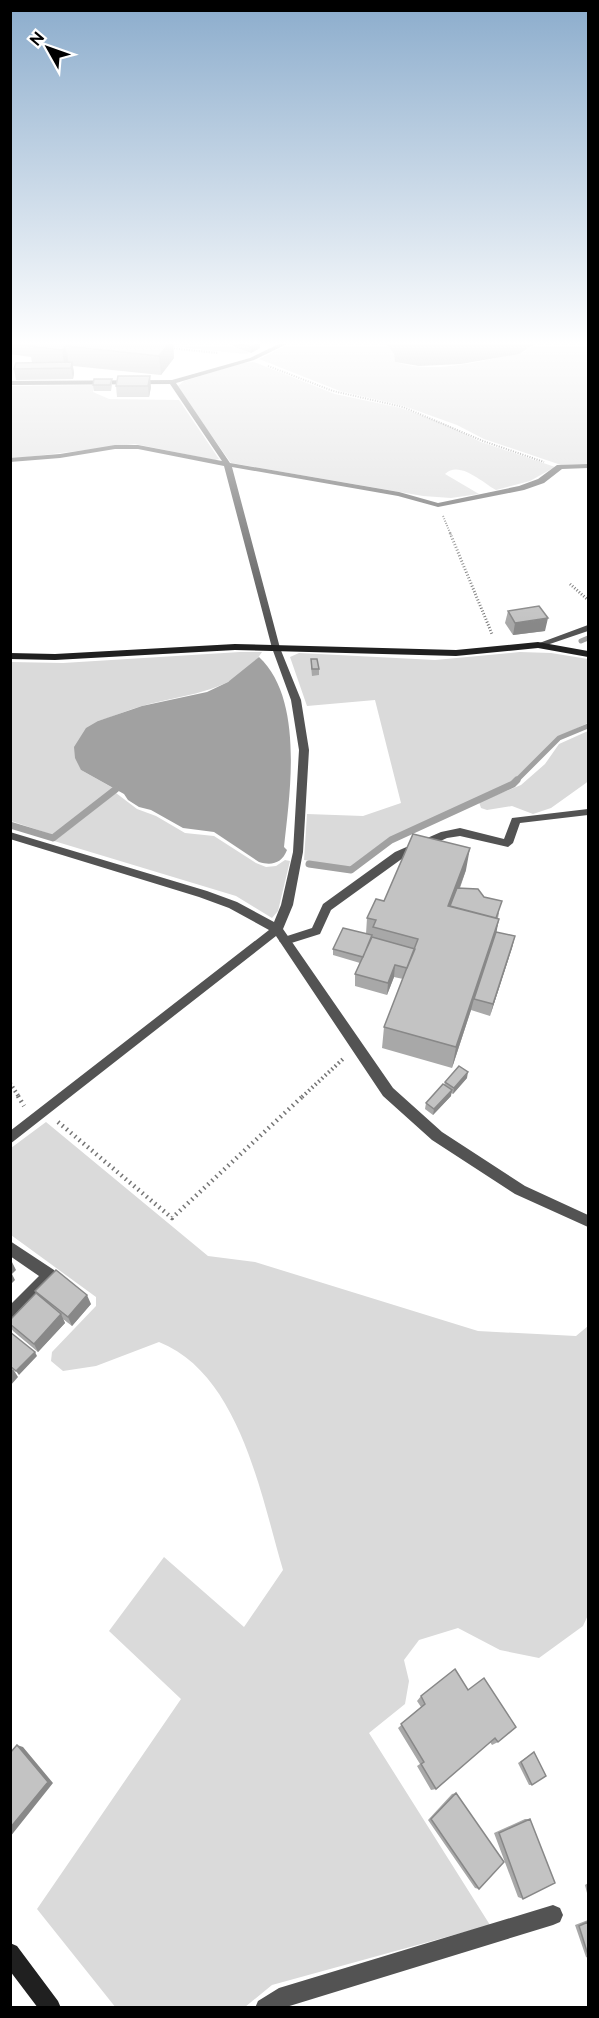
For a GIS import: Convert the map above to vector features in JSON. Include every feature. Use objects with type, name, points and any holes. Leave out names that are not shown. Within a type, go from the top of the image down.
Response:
[{"type":"street","points":[[10,1139],[277,929],[287,905],[298,852],[304,750],[296,700],[276,648],[227,464],[208,435]]},
{"type":"street","points":[[10,460],[60,456],[129,446],[399,494],[438,505],[521,488],[541,481],[560,467],[588,466]]},
{"type":"street","points":[[10,656],[55,657],[235,647],[456,653],[538,645],[588,628]]},
{"type":"street","points":[[538,645],[588,654]]},
{"type":"street","points":[[285,941],[316,931],[327,907],[399,855],[445,835],[460,832],[508,843],[516,820],[588,812]]},
{"type":"street","points":[[10,835],[203,894],[233,905],[277,929],[388,1092],[437,1136],[520,1190],[588,1221]]},
{"type":"street","points":[[10,1247],[49,1275],[10,1316]]},
{"type":"street","points":[[265,2007],[279,1998],[553,1915]]},
{"type":"street","points":[[10,1953],[51,2007]]},
{"type":"path","points":[[471,435],[560,467]]},
{"type":"path","points":[[438,505],[498,648]]},
{"type":"path","points":[[570,584],[588,600]]},
{"type":"path","points":[[46,1112],[172,1218],[356,1048]]},
{"type":"path","points":[[10,1083],[33,1122]]},
{"type":"shaded area","points":[[11,435],[203,435],[219,459],[135,444],[11,459]]},
{"type":"shaded area","points":[[211,435],[467,435],[555,467],[530,481],[496,490],[464,471],[451,470],[445,474],[479,494],[451,498],[423,496],[231,463]]},
{"type":"shaded area","points":[[477,435],[588,435],[588,464],[561,465]]},
{"type":"shaded area","points":[[262,652],[251,666],[224,684],[98,721],[81,770],[113,788],[53,835],[11,821],[11,662],[63,663]]},
{"type":"shaded area","points":[[520,652],[551,653],[588,659],[588,723],[558,737],[511,783],[389,838],[349,868],[304,860],[307,814],[363,816],[401,803],[375,700],[307,706],[290,657],[299,653],[435,660]]},
{"type":"shaded area","points":[[259,657],[273,675],[283,697],[291,747],[291,774],[284,847],[287,850],[279,861],[268,864],[259,862],[214,832],[183,828],[151,810],[139,807],[128,800],[124,794],[81,770],[75,758],[74,747],[86,728],[98,721],[142,706],[207,692],[228,682]]},
{"type":"shaded area","points":[[588,731],[588,781],[586,783],[551,808],[533,814],[512,806],[487,810],[481,808],[479,802],[521,785],[545,764],[559,744]]},
{"type":"shaded area","points":[[116,793],[137,809],[156,816],[185,833],[214,836],[266,867],[276,866],[285,860],[290,861],[278,911],[272,918],[236,896],[54,841]]},
{"type":"shaded area","points":[[46,1122],[208,1256],[255,1262],[478,1331],[576,1336],[588,1326],[588,1615],[583,1626],[539,1658],[500,1650],[458,1628],[419,1640],[404,1660],[409,1681],[405,1704],[369,1733],[490,1925],[272,1985],[245,2007],[116,2008],[37,1909],[181,1699],[109,1631],[164,1557],[244,1627],[283,1570],[266,1508],[243,1440],[228,1409],[209,1381],[187,1358],[159,1342],[96,1366],[63,1371],[51,1361],[52,1352],[96,1306],[96,1297],[11,1235],[11,1148]]},
{"type":"building","points":[[539,606],[548,618],[515,623],[508,611]]},
{"type":"building","points":[[311,659],[317,659],[319,669],[312,669]]},
{"type":"building","points":[[413,834],[470,848],[448,906],[499,919],[456,1047],[384,1027],[418,939],[373,927],[376,920],[367,918],[376,899],[384,901]]},
{"type":"building","points":[[457,888],[478,889],[484,897],[502,901],[496,918],[450,906]]},
{"type":"building","points":[[343,928],[372,935],[363,957],[333,949]]},
{"type":"building","points":[[496,932],[515,936],[493,1004],[474,999]]},
{"type":"building","points":[[372,937],[415,949],[407,968],[395,965],[388,983],[355,974]]},
{"type":"building","points":[[459,1066],[468,1072],[454,1088],[445,1082]]},
{"type":"building","points":[[443,1084],[452,1090],[434,1109],[426,1103]]},
{"type":"building","points":[[56,1270],[87,1295],[68,1317],[35,1291]]},
{"type":"building","points":[[36,1293],[61,1314],[34,1344],[10,1324],[10,1320]]},
{"type":"building","points":[[10,1332],[35,1352],[16,1371],[10,1366]]},
{"type":"building","points":[[455,1669],[468,1690],[484,1678],[516,1727],[498,1742],[495,1738],[436,1789],[421,1764],[424,1762],[401,1724],[425,1704],[421,1696]]},
{"type":"building","points":[[17,1745],[48,1782],[10,1828],[10,1753]]},
{"type":"building","points":[[534,1752],[546,1776],[532,1785],[521,1762]]},
{"type":"building","points":[[456,1793],[504,1862],[479,1889],[431,1819]]},
{"type":"building","points":[[530,1819],[555,1883],[523,1899],[499,1833]]},
{"type":"building","points":[[588,1922],[588,1955],[579,1926]]},
{"type":"waterway","points":[[581,641],[588,638]]},
{"type":"waterway","points":[[309,864],[351,870],[391,840],[513,784],[559,738],[588,726]]},
{"type":"waterway","points":[[10,825],[53,838],[116,789]]}]
